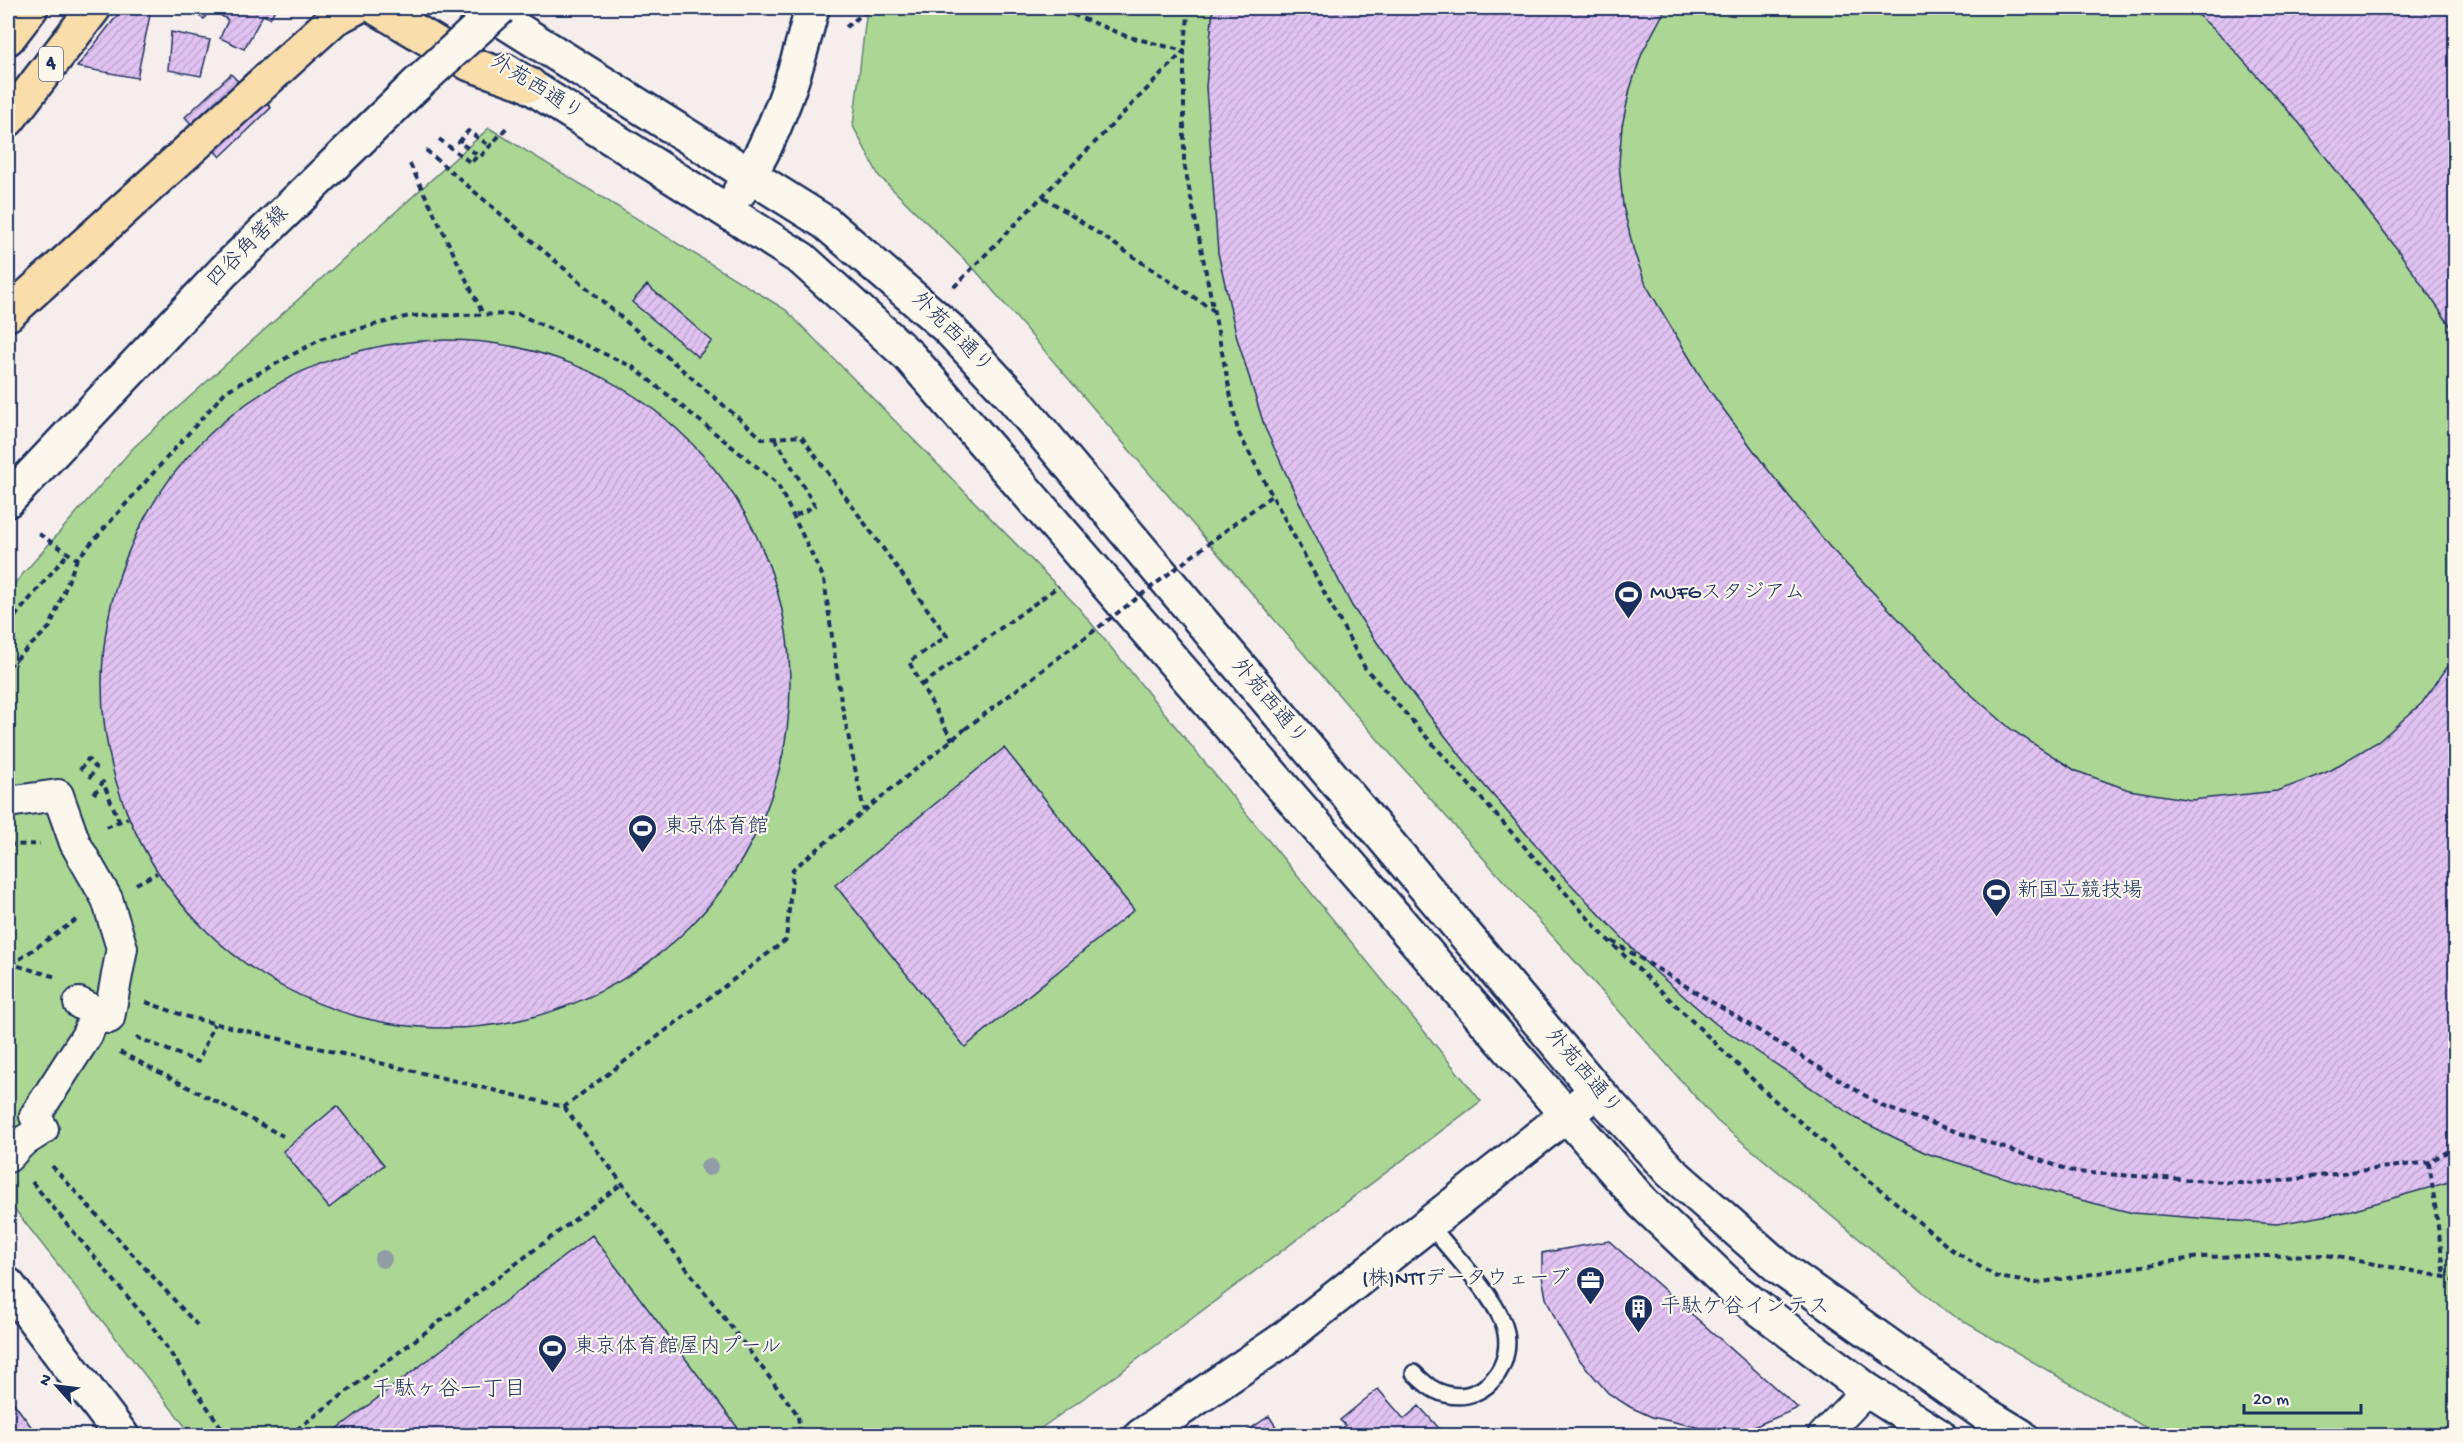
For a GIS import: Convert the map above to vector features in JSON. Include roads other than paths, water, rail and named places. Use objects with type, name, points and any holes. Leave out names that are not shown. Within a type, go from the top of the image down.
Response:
[{"type":"highway","name":"4","points":[[8,38],[31,8]]},
{"type":"highway","name":"4","points":[[8,120],[94,8]]},
{"type":"highway","points":[[377,8],[470,64],[530,85]]},
{"type":"highway","points":[[8,314],[344,12]]},
{"type":"main road","name":"外苑西通り","points":[[401,8],[530,85],[802,259],[909,356],[981,435],[1643,1203],[1732,1288],[1868,1390],[1939,1436]]},
{"type":"main road","name":"外苑西通り","points":[[483,8],[826,223],[901,285],[948,328],[1009,393],[1597,1091],[1671,1172],[1780,1268],[1976,1408],[2021,1436]]},
{"type":"main road","name":"四谷角筈線","points":[[8,500],[225,270],[416,85],[500,8]]},
{"type":"main road","points":[[728,210],[751,174],[778,123],[795,77],[812,8]]},
{"type":"main road","points":[[1141,1436],[1281,1341],[1597,1091]]},
{"type":"main road","points":[[8,1285],[122,1436]]},
{"type":"street","points":[[8,802],[58,795],[75,843],[119,893],[122,948],[109,1018],[80,1004],[96,1014],[35,1116],[43,1129],[15,1150]]},
{"type":"street","points":[[1823,1436],[1868,1390]]},
{"type":"lane","points":[[1414,1372],[1434,1390],[1460,1396],[1473,1393],[1496,1380],[1508,1353],[1502,1320],[1481,1288],[1430,1225]]},
{"type":"place","name":"MUFGスタジアム","points":[[1629,620]]},
{"type":"place","name":"東京体育館","points":[[643,854]]},
{"type":"place","name":"新国立競技場","points":[[1996,918]]},
{"type":"place","name":"(株)NTTデータウェーブ","points":[[1591,1306]]},
{"type":"place","name":"千駄ケ谷インテス","points":[[1639,1334]]},
{"type":"place","name":"東京体育館屋内プール","points":[[553,1374]]},
{"type":"district","name":"千駄ヶ谷一丁目","points":[[449,1391]]}]
